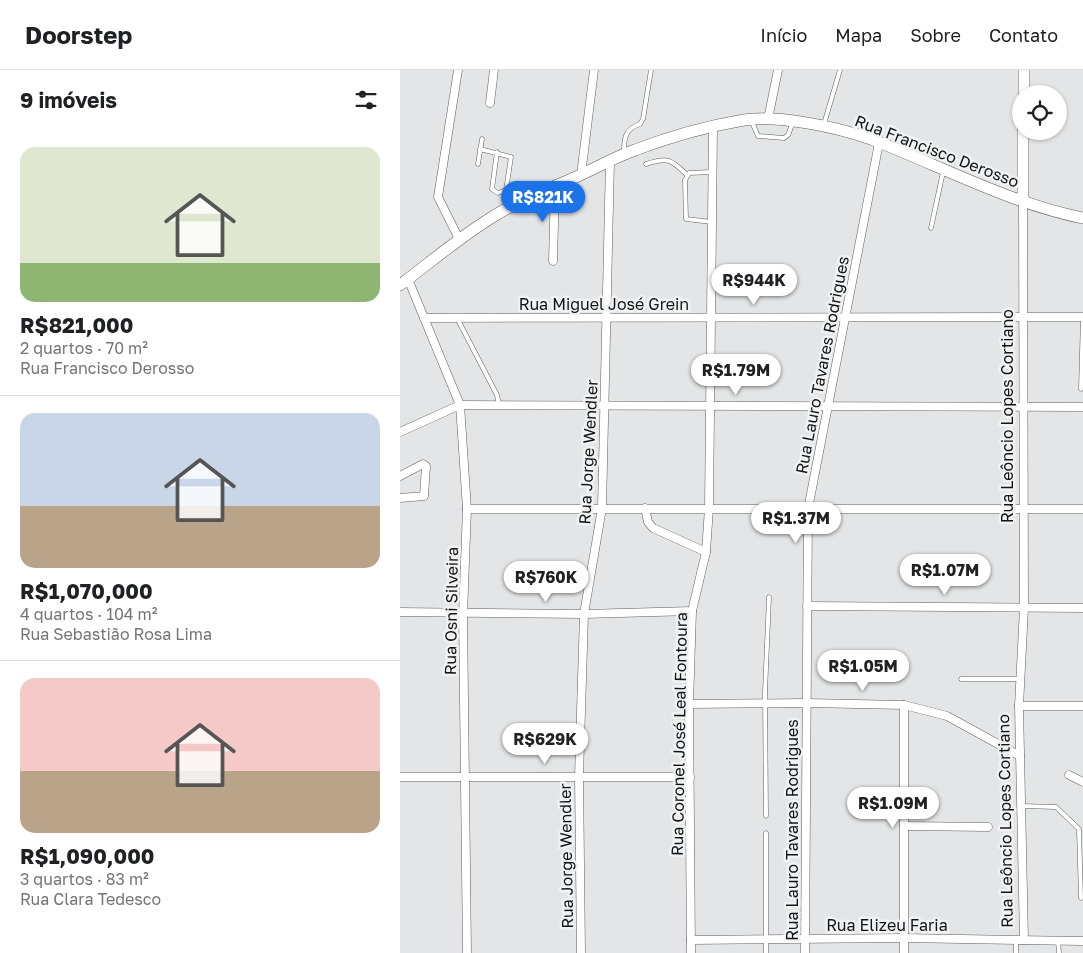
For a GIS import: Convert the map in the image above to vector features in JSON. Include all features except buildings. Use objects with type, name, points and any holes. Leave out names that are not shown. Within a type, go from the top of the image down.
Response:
[{"type":"main road","points":[[1024,70],[1024,85]]},
{"type":"main road","name":"Rua Francisco Derosso","points":[[404,282],[459,239],[509,208],[555,186],[624,155],[713,127],[751,120],[768,119],[824,126],[879,143],[1023,202],[1055,213],[1083,218]]},
{"type":"main road","name":"Rua Leôncio Lopes Cortiano","points":[[1023,140],[1023,202]]},
{"type":"street","points":[[458,70],[438,197],[459,239]]},
{"type":"street","points":[[490,103],[494,70]]},
{"type":"street","points":[[581,175],[594,70]]},
{"type":"street","points":[[768,119],[778,70]]},
{"type":"street","name":"Rua Coronel José Leal Fontoura","points":[[691,953],[689,704],[692,611],[706,552],[709,508],[713,127]]},
{"type":"street","name":"Rua Lauro Tavares Rodrigues","points":[[805,953],[808,509],[879,143]]},
{"type":"street","name":"Rua Jorge Wendler","points":[[581,953],[579,776],[584,614],[602,508],[610,161]]},
{"type":"street","points":[[553,261],[555,186]]},
{"type":"street","name":"Rua Leôncio Lopes Cortiano","points":[[1020,940],[1022,806],[1019,706],[1024,608],[1023,202]]},
{"type":"street","name":"Rua Osni Silveira","points":[[404,282],[424,318],[460,405],[467,509],[463,614],[466,776],[466,953]]},
{"type":"street","name":"Rua Miguel José Grein","points":[[424,318],[1083,317]]},
{"type":"street","points":[[400,432],[460,405],[1083,407]]},
{"type":"street","points":[[400,476],[423,464],[426,466],[424,496],[400,498]]},
{"type":"street","points":[[645,508],[648,522],[653,528],[706,552]]},
{"type":"street","points":[[467,509],[1083,509]]},
{"type":"street","points":[[807,606],[1083,608]]},
{"type":"street","points":[[400,612],[584,614],[692,611]]},
{"type":"street","points":[[689,704],[806,703],[904,705],[947,716],[1020,756]]},
{"type":"street","points":[[904,705],[904,953]]},
{"type":"street","points":[[1019,706],[1083,706]]},
{"type":"street","points":[[1070,775],[1083,782]]},
{"type":"street","points":[[400,777],[690,777]]},
{"type":"street","points":[[904,826],[988,827]]},
{"type":"street","name":"Rua Elizeu Faria","points":[[691,940],[904,938],[1083,941]]},
{"type":"lane","points":[[624,155],[626,132],[640,124],[643,119],[651,70]]},
{"type":"lane","points":[[824,126],[840,70]]},
{"type":"lane","points":[[751,120],[756,133],[761,137],[784,138],[788,136],[793,122]]},
{"type":"lane","points":[[478,164],[482,139]]},
{"type":"lane","points":[[480,149],[511,157],[506,190],[509,208]]},
{"type":"lane","points":[[497,152],[492,189],[498,193],[506,190]]},
{"type":"lane","points":[[646,164],[662,159],[670,160],[686,175],[686,219],[712,222]]},
{"type":"lane","points":[[931,228],[944,170]]},
{"type":"lane","points":[[686,175],[713,172]]},
{"type":"lane","points":[[1081,389],[1083,317]]},
{"type":"lane","points":[[457,318],[497,395],[499,405]]},
{"type":"lane","points":[[766,816],[766,703],[769,598]]},
{"type":"lane","points":[[961,679],[1020,679]]},
{"type":"lane","points":[[1022,806],[1056,807],[1079,829],[1081,898]]},
{"type":"lane","points":[[766,833],[766,953]]},
{"type":"lane","points":[[1016,953],[1020,940]]},
{"type":"lane","points":[[1058,940],[1059,953]]}]
